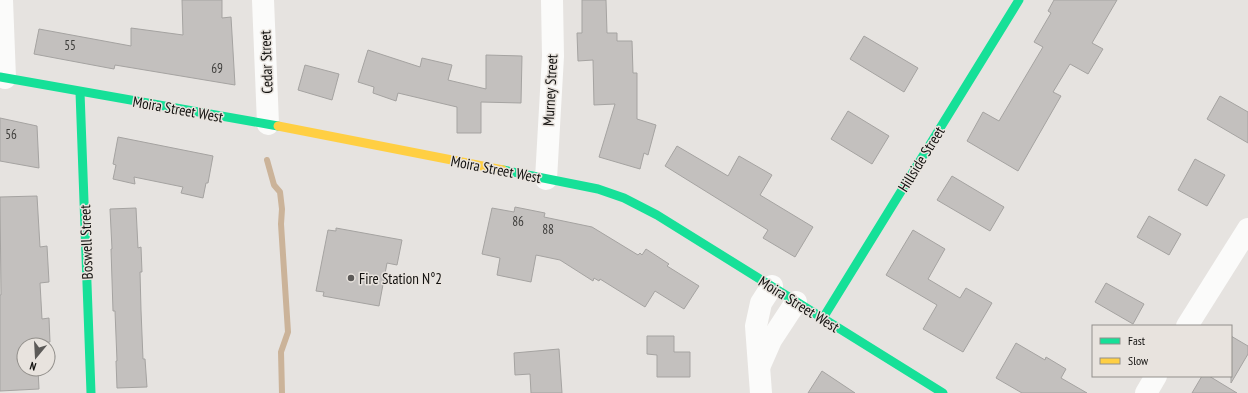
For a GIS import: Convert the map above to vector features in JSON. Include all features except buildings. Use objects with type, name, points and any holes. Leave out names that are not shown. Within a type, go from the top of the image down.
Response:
[{"type":"main road","name":"Hillside Street","points":[[823,318],[1019,0]]},
{"type":"main road","name":"Moira Street West","points":[[2,78],[268,124],[598,188],[624,198],[657,215],[943,393]]},
{"type":"main road","name":"Boswell Street","points":[[80,92],[91,393]]},
{"type":"street","points":[[2,0],[2,78]]},
{"type":"street","name":"Cedar Street","points":[[263,0],[268,124]]},
{"type":"street","name":"Murney Street","points":[[546,179],[552,56],[552,0]]},
{"type":"street","points":[[1189,325],[1248,229]]},
{"type":"street","points":[[761,393],[756,326],[761,303],[772,286]]},
{"type":"street","points":[[760,366],[771,340],[796,302]]},
{"type":"street","points":[[1146,393],[1155,377]]},
{"type":"waterway","points":[[267,160],[274,185],[280,192],[282,209],[281,224],[288,332],[281,352],[282,393]]},
{"type":"traffic: fast","points":[[823,318],[1019,0]]},
{"type":"traffic: fast","points":[[0,77],[278,126]]},
{"type":"traffic: fast","points":[[80,92],[91,393]]},
{"type":"traffic: fast","points":[[503,170],[598,189],[624,198],[657,215],[943,393]]},
{"type":"traffic: slow","points":[[278,126],[503,170]]},
{"type":"place","name":"Fire Station N°2","points":[[351,278]]}]
